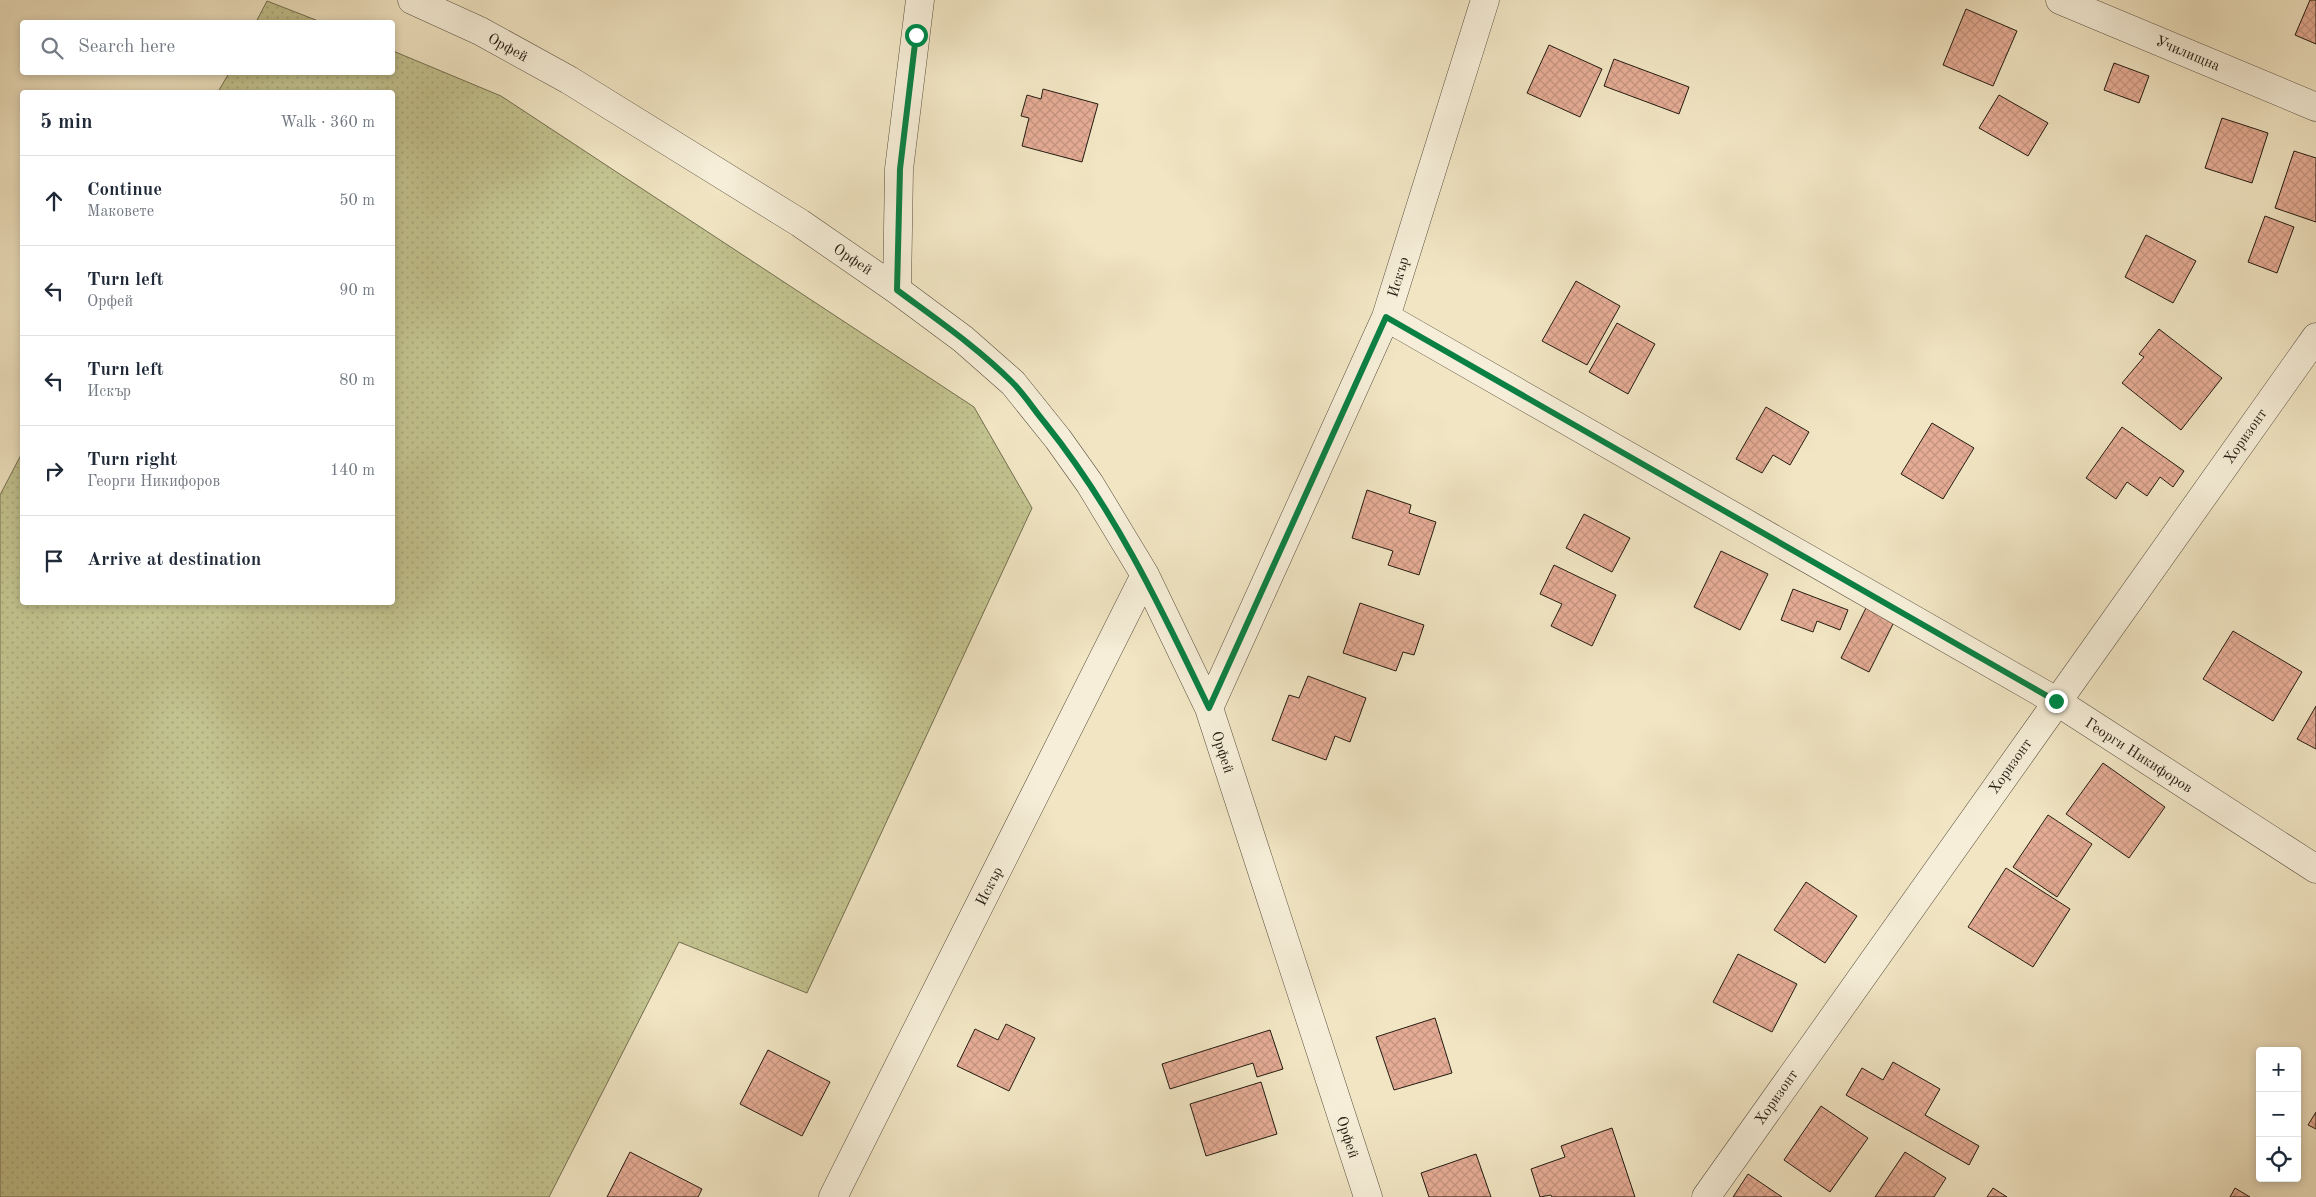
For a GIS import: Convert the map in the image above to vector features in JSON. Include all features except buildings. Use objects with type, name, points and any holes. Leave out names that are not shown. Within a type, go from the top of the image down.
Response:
[{"type":"street","name":"Орфей","points":[[412,0],[480,31],[569,80],[800,224],[897,290],[963,339],[1013,383],[1090,484],[1145,576],[1209,708],[1368,1197]]},
{"type":"street","points":[[897,290],[900,169],[920,0]]},
{"type":"street","name":"Искър","points":[[1209,708],[1386,317],[1485,0]]},
{"type":"street","name":"Училищна","points":[[2060,0],[2316,106]]},
{"type":"street","name":"Георги Никифоров","points":[[1386,317],[2056,701],[2316,868]]},
{"type":"street","name":"Хоризонт","points":[[1706,1197],[2316,336]]},
{"type":"street","name":"Искър","points":[[833,1197],[1145,576]]},
{"type":"green space","points":[[267,1],[316,20],[257,20]]},
{"type":"green space","points":[[395,52],[501,96],[974,407],[1032,508],[807,993],[679,942],[549,1197],[0,1197],[0,495],[20,457],[20,605],[395,605],[395,90],[219,90],[228,75],[395,75]]},
{"type":"route","points":[[916,35],[900,169],[897,290],[963,339],[1013,383],[1058,440],[1090,484],[1145,576],[1209,708],[1386,317],[2056,701]]}]
